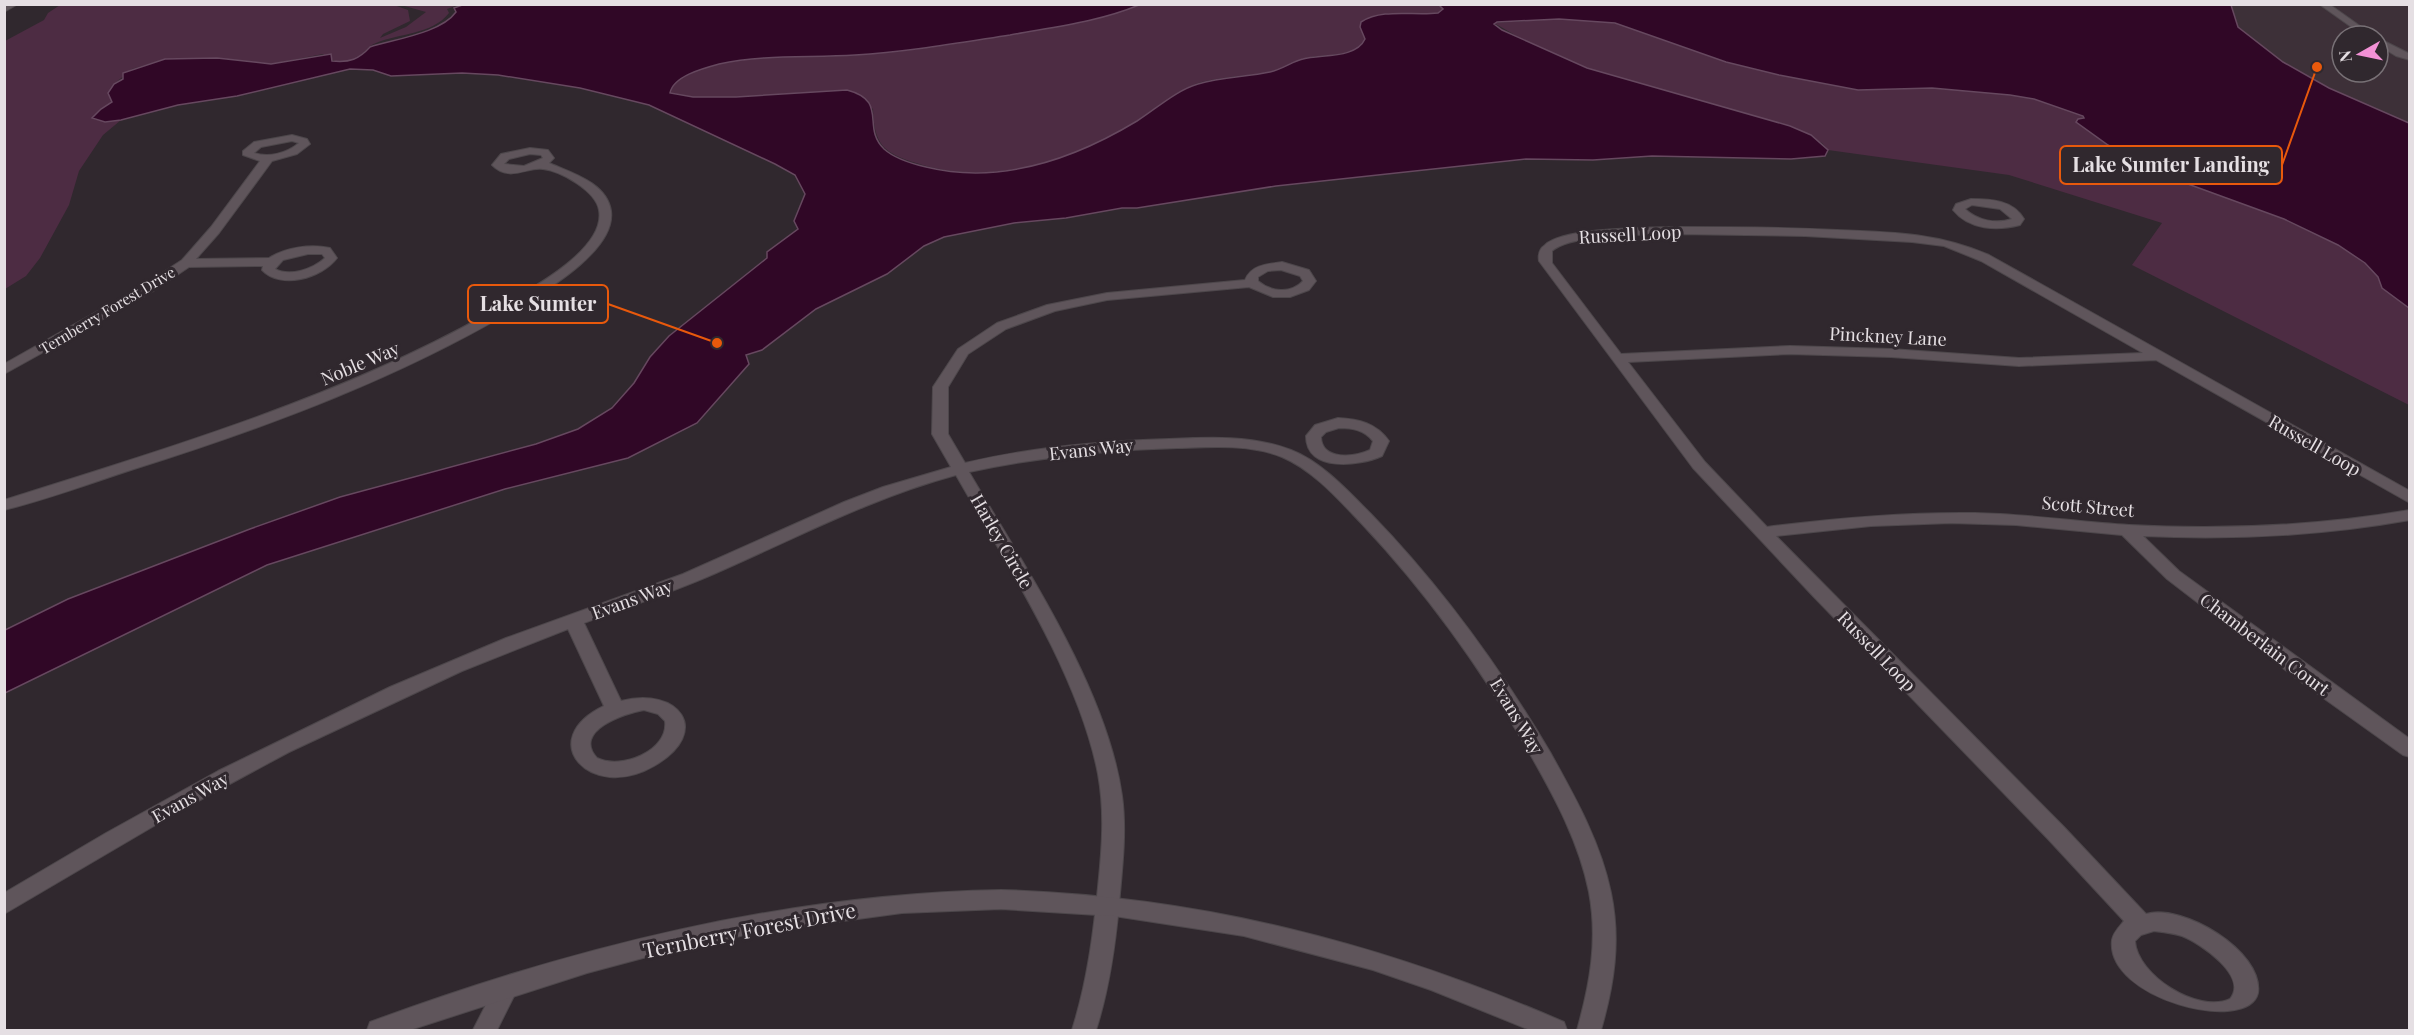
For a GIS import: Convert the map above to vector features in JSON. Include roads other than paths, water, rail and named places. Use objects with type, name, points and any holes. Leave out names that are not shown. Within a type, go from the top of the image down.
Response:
[{"type":"street","points":[[4,10],[14,4]]},
{"type":"street","points":[[2324,4],[2353,24]]},
{"type":"street","points":[[2390,48],[2409,57]]},
{"type":"street","name":"Ternberry Forest Drive","points":[[4,370],[147,289],[186,263],[215,230],[269,157]]},
{"type":"street","name":"Noble Way","points":[[4,505],[303,407],[424,355],[507,310],[562,273],[585,254],[597,239],[606,218],[605,208],[595,192],[572,176],[542,164]]},
{"type":"street","name":"Russell Loop","points":[[2140,923],[2056,832],[1699,465],[1546,264],[1544,255],[1552,244],[1570,238],[1611,234],[1730,231],[1927,240],[1966,233],[1985,258],[2409,498]]},
{"type":"street","points":[[186,263],[271,262]]},
{"type":"street","name":"Harley Circle","points":[[1084,1030],[1104,950],[1114,833],[1112,796],[1096,727],[1068,663],[1018,567],[939,434],[936,399],[941,382],[964,351],[985,336],[1021,317],[1085,299],[1252,283]]},
{"type":"street","name":"Pinckney Lane","points":[[1617,358],[1790,350],[1891,353],[2019,362],[2083,362],[2157,356]]},
{"type":"street","name":"Evans Way","points":[[4,905],[104,845],[280,749],[452,667],[691,577],[849,505],[891,489],[961,470],[1035,454],[1157,443],[1242,444],[1286,452],[1302,461],[1361,513],[1431,591],[1503,691],[1577,819],[1591,857],[1601,902],[1605,950],[1600,993],[1589,1030]]},
{"type":"street","points":[[1302,461],[1320,454]]},
{"type":"street","name":"Scott Street","points":[[1764,533],[1866,521],[1934,518],[2022,520],[2127,530],[2272,530],[2343,525],[2409,515]]},
{"type":"street","name":"Chamberlain Court","points":[[2127,530],[2173,575],[2409,750]]},
{"type":"street","points":[[573,620],[615,709]]},
{"type":"street","points":[[644,703],[667,710],[674,717],[676,726],[668,747],[657,756],[626,769],[610,770],[596,767],[585,760],[581,750],[582,739],[589,727],[615,709],[644,703]]},
{"type":"street","name":"Ternberry Forest Drive","points":[[392,1028],[505,990],[656,944],[773,920],[854,908],[982,901],[1050,901],[1158,912],[1263,931],[1346,952],[1442,983],[1555,1030]]},
{"type":"street","points":[[2154,921],[2191,929],[2225,952],[2238,966],[2246,981],[2247,994],[2242,1005],[2232,1012],[2193,1011],[2171,1002],[2151,989],[2135,973],[2126,957],[2124,942],[2128,931],[2140,923],[2154,921]]},
{"type":"street","points":[[485,1030],[505,990]]},
{"type":"place","name":"Lake Sumter Landing","points":[[2317,67]]},
{"type":"place","name":"Lake Sumter","points":[[717,343]]}]
